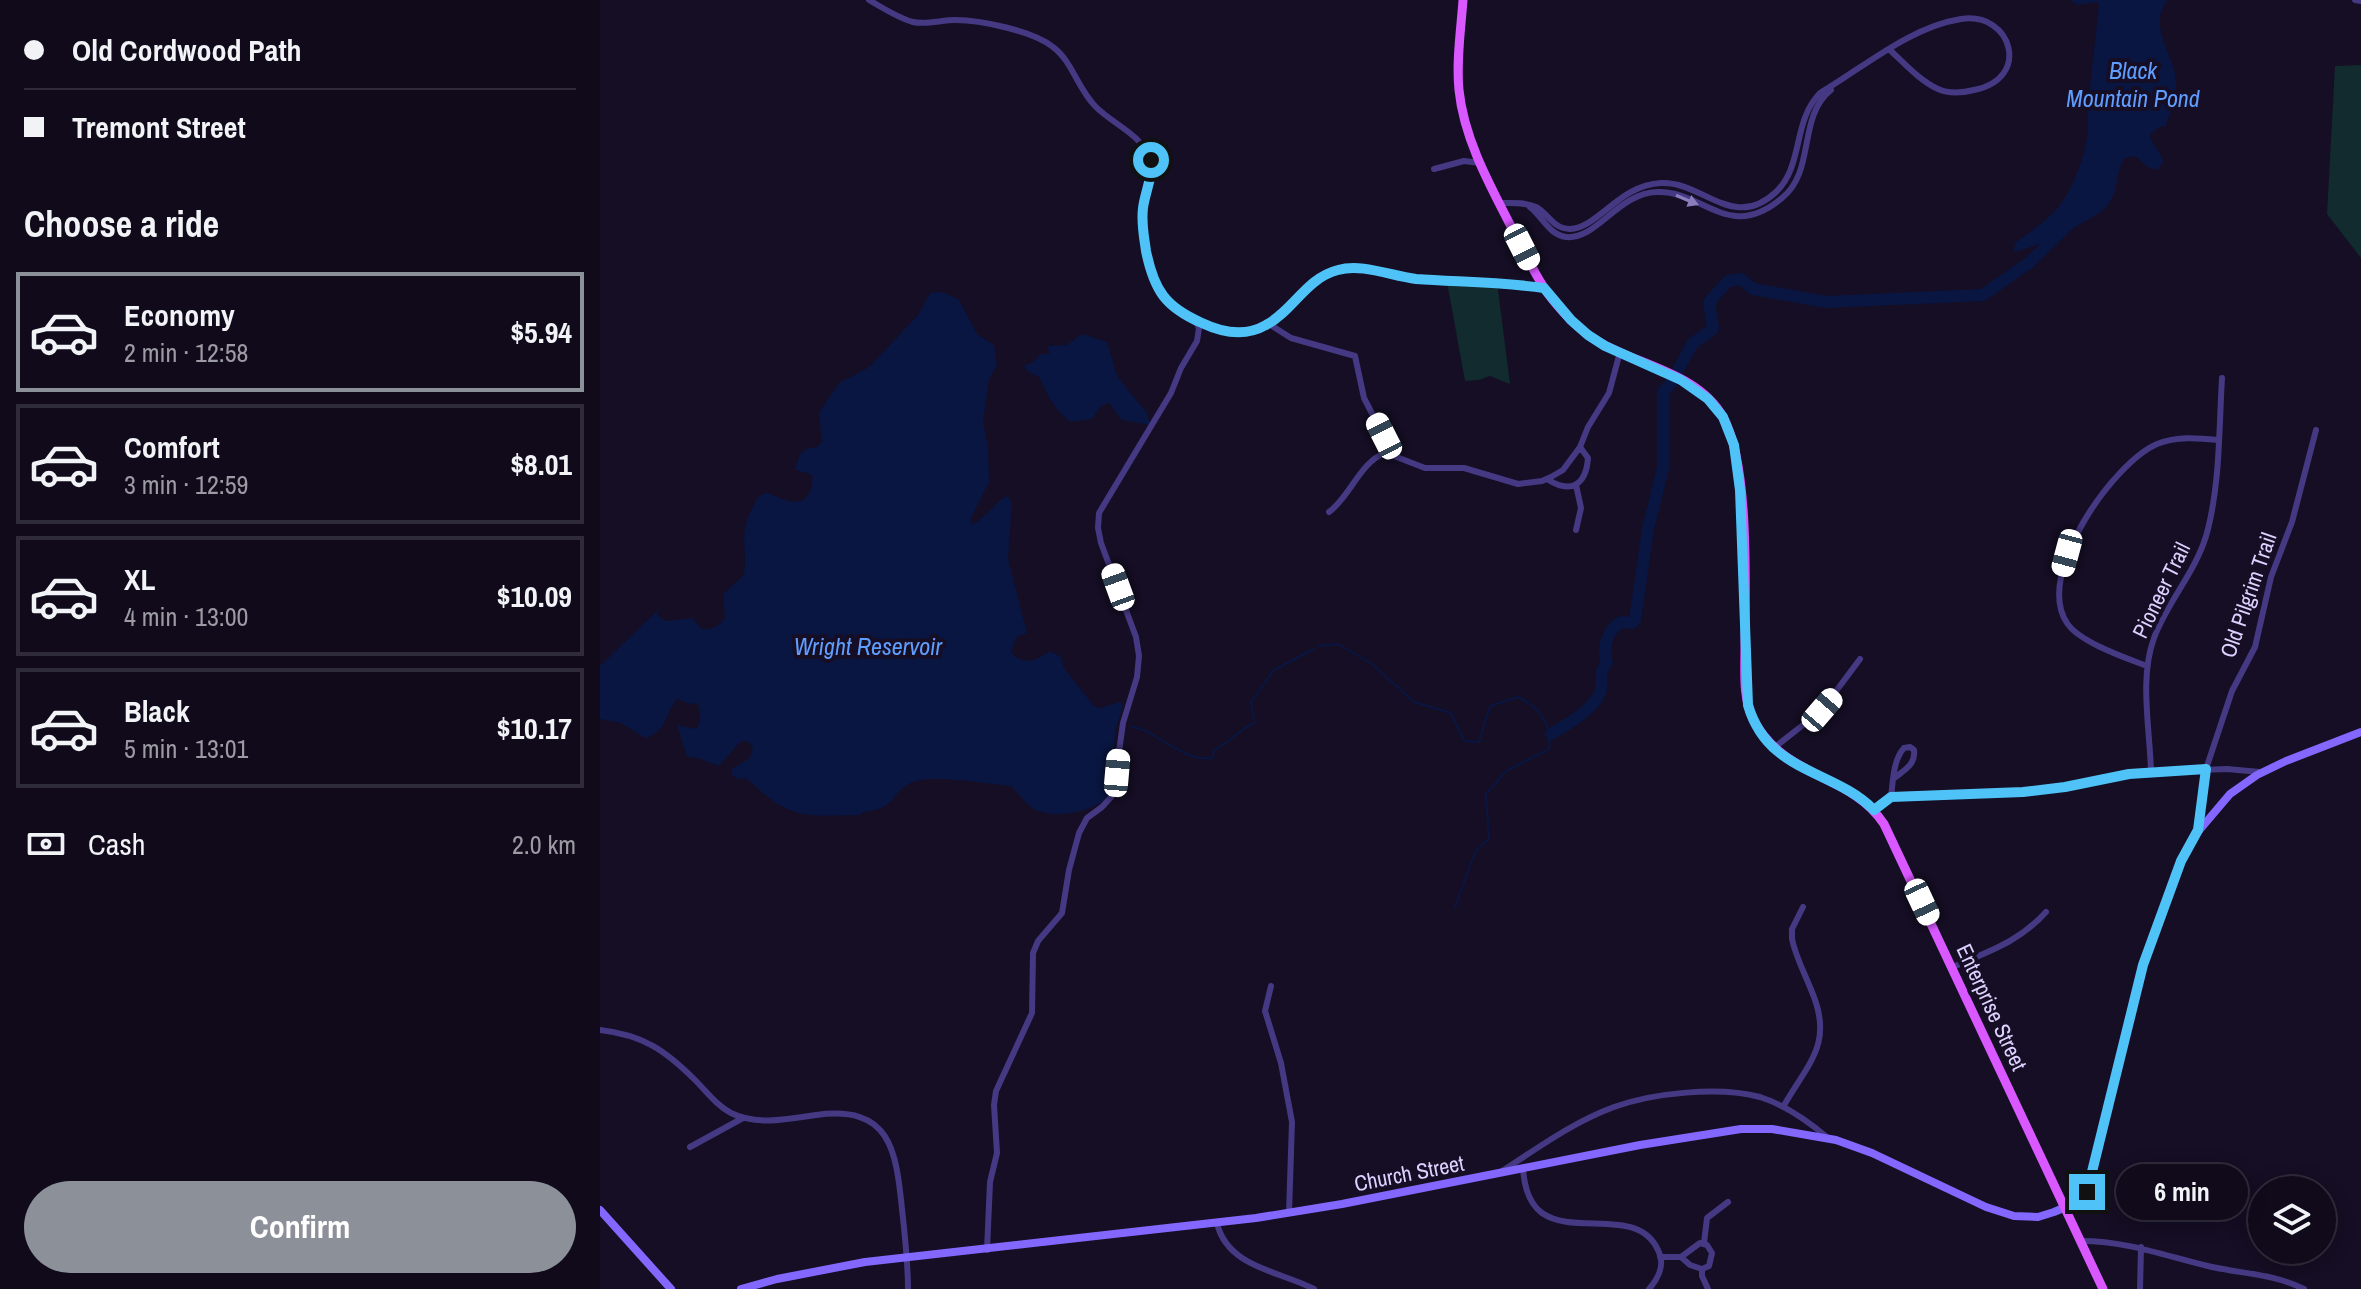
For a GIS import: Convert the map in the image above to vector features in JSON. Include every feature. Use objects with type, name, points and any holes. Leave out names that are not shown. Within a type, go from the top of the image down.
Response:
[{"type":"main road","name":"Enterprise Street","points":[[1463,0],[1459,90],[1464,119],[1499,203],[1544,288],[1580,328],[1597,341],[1696,390],[1719,410],[1730,432],[1742,522],[1746,692],[1754,721],[1794,764],[1849,791],[1874,810],[1891,837],[2103,1289]]},
{"type":"main road","points":[[2066,1207],[2079,1200],[2091,1183],[2143,965],[2181,861],[2198,830],[2230,794],[2263,772],[2361,732]]},
{"type":"main road","name":"Church Street","points":[[741,1289],[836,1267],[907,1257],[1289,1213],[1724,1131],[1772,1129],[1828,1138],[1872,1153],[2006,1215],[2038,1217],[2066,1207]]},
{"type":"main road","points":[[600,1210],[671,1289]]},
{"type":"street","points":[[869,0],[913,22],[979,22],[1035,37],[1053,47],[1088,98],[1136,138],[1148,154],[1151,174],[1142,226],[1151,274],[1159,293],[1177,310],[1213,329],[1237,333],[1256,330],[1269,324],[1318,279],[1327,273],[1347,269],[1416,279],[1502,282],[1544,288]]},
{"type":"street","points":[[1499,203],[1525,204],[1540,209],[1556,226],[1562,228],[1591,225],[1635,188],[1675,184],[1712,201],[1734,207],[1750,206],[1773,194],[1790,172],[1801,125],[1809,105],[1820,93],[1908,37],[1928,28],[1972,18],[1998,30],[2005,38],[2010,56],[2005,72],[1998,80],[1980,89],[1957,93],[1930,85],[1890,50]]},
{"type":"street","points":[[1660,187],[1727,215],[1750,215],[1779,201],[1797,180],[1816,107],[1853,74]]},
{"type":"street","points":[[1801,125],[1809,129]]},
{"type":"street","points":[[1434,169],[1464,161],[1481,163]]},
{"type":"street","points":[[1773,194],[1779,201]]},
{"type":"street","points":[[1709,209],[1712,201]]},
{"type":"street","points":[[987,1250],[990,1182],[997,1153],[996,1091],[1030,1021],[1034,1000],[1033,953],[1038,941],[1062,913],[1079,833],[1087,818],[1113,795],[1123,723],[1137,677],[1139,656],[1136,637],[1101,543],[1099,513],[1162,409],[1197,341],[1199,328],[1195,320]]},
{"type":"street","points":[[1269,324],[1291,338],[1355,356],[1364,398],[1394,456]]},
{"type":"street","points":[[1329,512],[1344,499],[1377,457],[1385,453],[1425,468],[1464,468],[1518,484],[1547,479],[1563,470],[1580,447],[1588,427],[1609,393],[1620,352]]},
{"type":"street","name":"Pioneer Trail","points":[[2151,772],[2147,666],[2162,620],[2203,548],[2214,497],[2222,378]]},
{"type":"street","name":"Old Pilgrim Trail","points":[[2198,830],[2206,769],[2232,691],[2255,647],[2271,577],[2292,522],[2316,430]]},
{"type":"street","points":[[2147,666],[2084,638],[2068,626],[2062,614],[2060,590],[2067,553],[2077,530],[2092,509],[2124,469],[2145,450],[2176,439],[2218,440]]},
{"type":"street","points":[[1547,479],[1562,488],[1576,485],[1585,475],[1588,458],[1580,447]]},
{"type":"street","points":[[1576,485],[1581,508],[1576,530]]},
{"type":"street","points":[[1775,747],[1822,710],[1860,659]]},
{"type":"street","points":[[1891,797],[1893,779],[1899,753],[1910,747],[1914,750],[1915,758],[1912,765],[1893,779]]},
{"type":"street","points":[[1874,810],[1891,797],[2023,792],[2151,772],[2206,769],[2263,772]]},
{"type":"street","points":[[1783,1107],[1813,1056],[1822,1033],[1821,1016],[1792,939],[1792,929],[1803,907]]},
{"type":"street","points":[[1953,967],[2006,945],[2030,930],[2046,912]]},
{"type":"street","points":[[1271,986],[1265,1011],[1281,1063],[1292,1122],[1289,1213]]},
{"type":"street","points":[[600,1030],[623,1032],[648,1041],[683,1069],[718,1104],[743,1117],[776,1120],[844,1113],[864,1118],[879,1128],[895,1156],[908,1289]]},
{"type":"street","points":[[1499,1173],[1568,1129],[1614,1107],[1671,1095],[1714,1092],[1746,1094],[1783,1107],[1828,1138]]},
{"type":"street","points":[[690,1147],[743,1117]]},
{"type":"street","points":[[1523,1168],[1528,1192],[1542,1213],[1561,1220],[1630,1227],[1645,1235],[1660,1257],[1658,1276],[1649,1289]]},
{"type":"street","points":[[1704,1243],[1707,1218],[1728,1202]]},
{"type":"street","points":[[1217,1223],[1223,1241],[1244,1260],[1314,1289]]},
{"type":"street","points":[[2082,1241],[2118,1242],[2216,1268],[2266,1275],[2304,1289]]},
{"type":"street","points":[[1660,1257],[1681,1257],[1690,1265],[1702,1269],[1709,1266],[1712,1257],[1704,1243]]},
{"type":"street","points":[[1681,1257],[1693,1246],[1704,1243]]},
{"type":"street","points":[[2140,1289],[2141,1247]]},
{"type":"street","points":[[1702,1269],[1708,1289]]},
{"type":"green space","points":[[2361,65],[2361,258],[2327,214],[2335,66]]},
{"type":"green space","points":[[1447,282],[1497,282],[1510,384],[1490,376],[1465,381]]},
{"type":"water","name":"Black Mountain Pond","points":[[2070,0],[2168,0],[2160,20],[2174,72],[2175,94],[2166,126],[2159,127],[2150,135],[2163,163],[2156,170],[2135,156],[2125,158],[2112,197],[2104,209],[2060,234],[2032,247],[2014,251],[2015,243],[2062,202],[2078,171],[2085,147],[2099,5],[2097,2],[2078,5]]},
{"type":"water","name":"Wright Reservoir","points":[[943,292],[959,300],[977,334],[994,345],[997,366],[989,379],[983,422],[989,482],[971,518],[971,525],[1007,496],[1012,502],[1008,559],[1027,633],[1016,637],[1011,652],[1020,659],[1030,660],[1050,651],[1061,657],[1064,668],[1094,706],[1100,708],[1120,702],[1123,705],[1115,732],[1113,777],[1107,798],[1082,811],[1051,814],[1031,807],[1011,786],[925,779],[902,788],[883,807],[860,815],[810,815],[774,802],[746,778],[737,779],[731,775],[732,769],[750,758],[753,747],[747,741],[740,742],[719,766],[687,757],[677,725],[696,729],[700,718],[696,703],[677,699],[662,727],[645,738],[621,723],[600,719],[600,666],[660,608],[657,615],[666,621],[692,618],[702,629],[715,627],[725,618],[723,594],[744,575],[746,525],[758,498],[768,493],[798,502],[808,495],[813,477],[795,470],[800,454],[822,442],[819,412],[839,383],[869,367],[918,315],[930,293]]},
{"type":"water","points":[[1082,334],[1107,342],[1117,376],[1146,412],[1151,425],[1122,420],[1109,403],[1102,405],[1092,419],[1071,422],[1052,403],[1040,378],[1027,371],[1024,366],[1041,354],[1050,354],[1047,346],[1067,345]]},
{"type":"waterway","points":[[1679,368],[1693,343],[1713,329],[1709,302],[1728,281],[1741,279],[1753,289],[1826,302],[1983,295],[2030,262],[2069,224]]},
{"type":"waterway","points":[[1551,734],[1592,705],[1601,689],[1609,634],[1621,622],[1632,623],[1635,620],[1648,529],[1663,468],[1663,392],[1674,380]]},
{"type":"waterway","points":[[1318,646],[1338,644],[1372,664],[1414,702],[1451,713],[1464,741],[1479,742],[1490,706],[1518,697],[1543,717],[1549,731],[1549,749],[1506,771],[1486,794],[1489,839],[1476,850],[1455,907]]},
{"type":"waterway","points":[[1130,726],[1191,756],[1212,758],[1214,750],[1254,723],[1251,702],[1274,670],[1314,649]]},
{"type":"route","points":[[1151,160],[1142,226],[1151,274],[1159,293],[1177,310],[1213,329],[1237,333],[1256,330],[1281,315],[1318,279],[1338,270],[1355,268],[1416,279],[1502,282],[1544,288],[1588,335],[1605,346],[1681,380],[1708,399],[1719,410],[1730,432],[1740,490],[1748,705],[1765,737],[1804,770],[1858,796],[1874,810],[1891,797],[2023,792],[2129,774],[2206,769],[2198,830],[2181,861],[2143,965],[2087,1192]]}]
